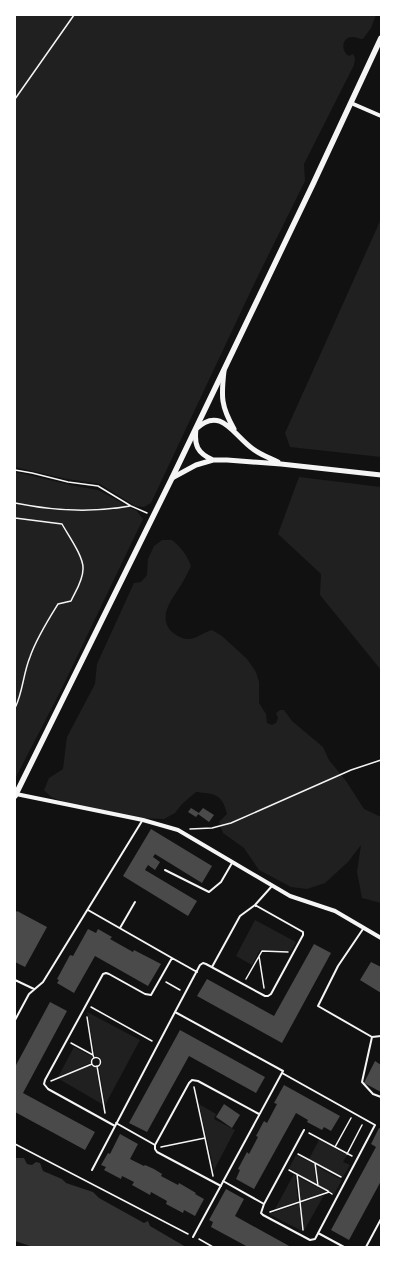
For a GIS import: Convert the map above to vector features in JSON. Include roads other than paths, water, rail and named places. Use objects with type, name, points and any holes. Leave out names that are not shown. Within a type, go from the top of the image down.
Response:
[{"type":"main road","points":[[16,795],[196,429],[381,38]]},
{"type":"street","points":[[351,103],[381,116]]},
{"type":"street","points":[[225,368],[222,393],[225,414],[238,437]]},
{"type":"street","points":[[213,460],[206,457],[199,450],[195,441],[196,429],[202,423],[210,420],[220,420],[254,450],[280,464]]},
{"type":"street","points":[[172,478],[196,465],[213,460],[280,464],[381,475]]},
{"type":"street","points":[[16,795],[143,820],[178,830],[290,896],[335,910],[381,938]]},
{"type":"lane","points":[[15,1020],[29,994],[43,982],[143,820]]},
{"type":"lane","points":[[165,870],[209,892],[221,882],[233,862]]},
{"type":"lane","points":[[212,967],[240,916],[254,905],[272,886]]},
{"type":"lane","points":[[120,928],[136,902]]},
{"type":"lane","points":[[92,1170],[202,963],[265,996],[271,994],[303,932],[254,905]]},
{"type":"lane","points":[[88,910],[197,972]]},
{"type":"lane","points":[[364,928],[338,966],[318,1006],[372,1037],[381,1036]]},
{"type":"lane","points":[[155,1145],[116,1124],[106,1121],[48,1089],[44,1084],[66,1040],[103,974],[109,974],[148,995],[153,992],[172,958]]},
{"type":"lane","points":[[15,980],[34,989]]},
{"type":"lane","points":[[176,1012],[283,1071],[282,1073],[374,1124],[375,1127],[318,1233],[312,1241],[261,1213],[264,1204],[304,1130]]},
{"type":"lane","points":[[372,1037],[362,1082],[373,1094],[381,1098]]},
{"type":"lane","points":[[193,1236],[282,1073]]},
{"type":"lane","points":[[221,1186],[157,1152],[155,1145],[192,1080],[198,1081],[260,1114]]},
{"type":"lane","points":[[223,1182],[264,1204]]},
{"type":"lane","points":[[366,1247],[381,1219]]},
{"type":"lane","points":[[318,1233],[344,1247]]}]
